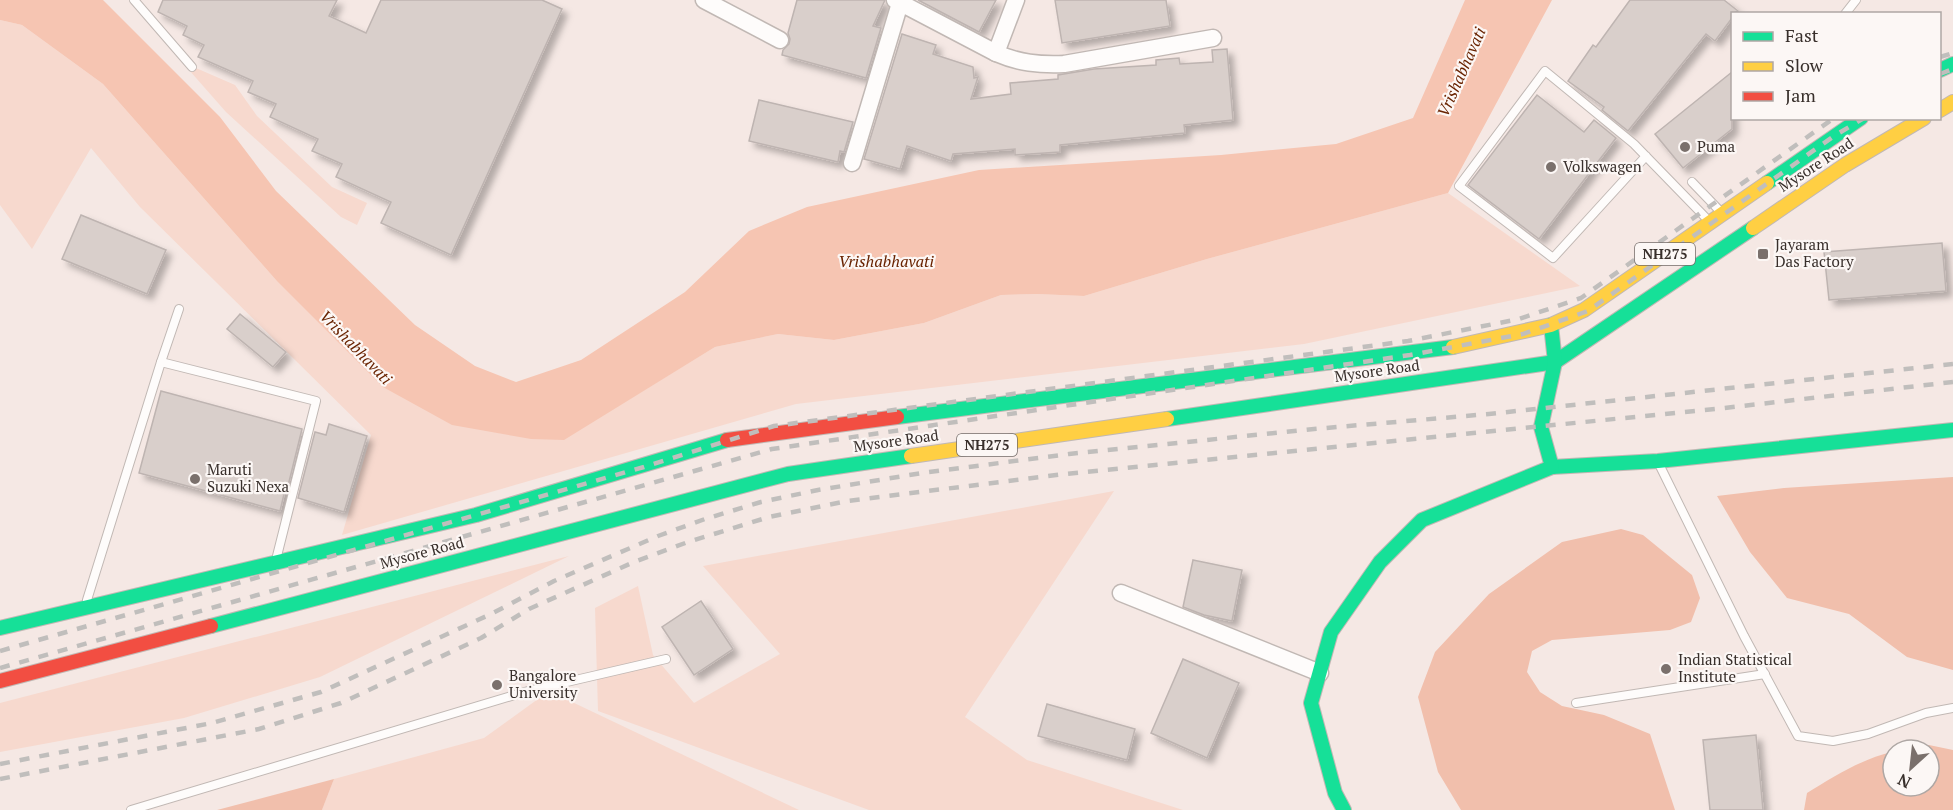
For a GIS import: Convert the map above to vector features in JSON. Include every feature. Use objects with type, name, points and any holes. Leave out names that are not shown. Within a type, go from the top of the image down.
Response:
[{"type":"main road","name":"Mysore Road","points":[[0,628],[476,515],[735,437],[1451,348],[1551,325],[1584,310],[1723,214],[1836,130],[1857,120]]},
{"type":"main road","name":"Mysore Road","points":[[0,681],[788,474],[1555,362],[1845,165],[1921,120]]},
{"type":"main road","points":[[1551,325],[1555,362],[1541,427],[1552,467]]},
{"type":"main road","points":[[1344,810],[1335,793],[1311,703],[1331,633],[1380,562],[1422,520],[1552,467],[1658,461],[1953,430]]},
{"type":"street","points":[[704,0],[780,40]]},
{"type":"street","points":[[996,53],[1017,0]]},
{"type":"street","points":[[852,163],[897,1],[996,53],[1017,62],[1039,65],[1064,64],[1213,39]]},
{"type":"street","points":[[1121,593],[1320,673]]},
{"type":"lane","points":[[134,0],[192,67]]},
{"type":"lane","points":[[1847,12],[1856,0]]},
{"type":"lane","points":[[1646,156],[1553,258],[1459,186],[1545,71],[1634,144],[1646,156],[1711,222]]},
{"type":"lane","points":[[1692,182],[1723,214]]},
{"type":"lane","points":[[84,609],[179,309]]},
{"type":"lane","points":[[161,362],[316,401],[275,563]]},
{"type":"lane","points":[[1658,461],[1797,736],[1833,741],[1868,734],[1926,713],[1953,708]]},
{"type":"lane","points":[[131,810],[528,691],[666,659]]},
{"type":"lane","points":[[1576,703],[1765,674]]},
{"type":"shaded area","points":[[0,20],[22,25],[103,84],[276,280],[564,439],[715,347],[778,334],[834,340],[924,323],[1001,295],[1084,296],[1207,259],[1448,193],[1580,286],[1304,344],[796,404],[342,535],[371,435],[140,207],[91,148],[32,249],[0,205]]},
{"type":"shaded area","points":[[182,62],[235,85],[257,116],[332,187],[367,203],[357,225],[341,217],[226,112]]},
{"type":"shaded area","points":[[1953,477],[1953,670],[1907,657],[1849,614],[1787,598],[1750,552],[1717,496],[1784,488]]},
{"type":"shaded area","points":[[1114,491],[965,717],[1027,760],[1183,810],[869,810],[598,711],[595,608],[638,586],[653,655],[694,703],[780,654],[703,566]]},
{"type":"shaded area","points":[[1621,529],[1643,535],[1692,575],[1700,598],[1691,622],[1670,630],[1552,640],[1532,651],[1527,672],[1540,692],[1562,706],[1604,715],[1650,734],[1675,810],[1461,810],[1438,772],[1418,697],[1435,652],[1489,594],[1562,542]]},
{"type":"shaded area","points":[[569,556],[320,677],[184,718],[0,752],[0,703]]},
{"type":"shaded area","points":[[549,691],[799,810],[322,810],[334,779],[484,738]]},
{"type":"shaded area","points":[[1941,748],[1953,750],[1953,810],[1804,810],[1807,793],[1859,763],[1881,755],[1881,798],[1941,798]]},
{"type":"shaded area","points":[[334,779],[322,810],[217,810]]},
{"type":"water","name":"Vrishabhavati","points":[[0,0],[103,0],[220,117],[276,191],[415,325],[475,366],[516,382],[581,360],[685,292],[749,231],[807,207],[979,170],[1221,155],[1336,144],[1413,118],[1465,0],[1552,0],[1448,193],[1207,259],[1084,296],[1001,295],[924,323],[834,340],[778,334],[715,347],[564,440],[531,439],[452,425],[383,387],[276,280],[103,84],[22,25],[0,20]]},
{"type":"building","points":[[163,0],[337,0],[329,16],[366,33],[381,0],[542,0],[562,9],[451,255],[381,223],[391,202],[336,177],[342,164],[312,151],[318,139],[270,117],[276,104],[248,92],[253,81],[198,57],[204,45],[183,35],[187,26],[158,12]]},
{"type":"building","points":[[797,0],[885,0],[873,26],[881,28],[866,78],[782,55],[783,50],[789,44],[788,33]]},
{"type":"building","points":[[918,0],[996,0],[979,32]]},
{"type":"building","points":[[1055,0],[1166,0],[1170,26],[1062,43]]},
{"type":"building","points":[[1630,0],[1724,0],[1738,11],[1731,12],[1731,19],[1715,41],[1706,34],[1628,131],[1602,110],[1604,107],[1568,81],[1593,45],[1596,47]]},
{"type":"building","points":[[902,34],[936,45],[933,54],[973,67],[974,78],[978,77],[971,99],[1011,94],[1010,83],[1058,79],[1058,75],[1094,69],[1156,65],[1156,60],[1179,58],[1180,64],[1213,62],[1212,50],[1227,49],[1233,120],[1184,125],[1185,133],[1060,145],[1060,152],[1015,155],[1015,149],[953,154],[951,161],[907,146],[900,169],[864,159]]},
{"type":"building","points":[[1731,73],[1732,129],[1683,168],[1655,134]]},
{"type":"building","points":[[1537,95],[1584,132],[1594,120],[1616,138],[1539,239],[1468,185]]},
{"type":"building","points":[[759,100],[853,122],[844,152],[840,151],[838,162],[749,141]]},
{"type":"building","points":[[81,215],[166,250],[147,294],[62,259]]},
{"type":"building","points":[[1942,243],[1946,291],[1829,300],[1824,252]]},
{"type":"building","points":[[240,314],[286,352],[273,367],[227,329]]},
{"type":"building","points":[[161,391],[302,429],[280,511],[139,473]]},
{"type":"building","points":[[329,424],[367,436],[344,512],[298,498],[315,432],[326,435]]},
{"type":"building","points":[[1193,560],[1242,570],[1232,621],[1204,615],[1183,607]]},
{"type":"building","points":[[701,601],[733,649],[694,675],[662,627]]},
{"type":"building","points":[[1183,659],[1239,683],[1207,758],[1151,733]]},
{"type":"building","points":[[1047,704],[1135,729],[1127,760],[1038,736]]},
{"type":"building","points":[[1756,735],[1763,810],[1710,810],[1703,740]]},
{"type":"railway","points":[[1941,57],[1953,53]]},
{"type":"railway","points":[[1941,74],[1953,69]]},
{"type":"railway","points":[[0,651],[644,467],[774,426],[1408,341],[1519,319],[1581,298],[1831,120]]},
{"type":"railway","points":[[0,668],[772,449],[1410,355],[1523,334],[1588,311],[1834,136],[1861,120]]},
{"type":"railway","points":[[0,764],[212,723],[321,692],[491,614],[554,581],[658,536],[761,502],[818,490],[922,473],[1069,454],[1489,414],[1953,364]]},
{"type":"railway","points":[[0,779],[259,729],[341,703],[481,638],[529,609],[634,562],[688,542],[769,517],[847,501],[1065,474],[1724,408],[1953,382]]},
{"type":"traffic: fast","points":[[1941,70],[1953,64]]},
{"type":"traffic: fast","points":[[1767,183],[1858,120]]},
{"type":"traffic: fast","points":[[1167,419],[1555,362],[1753,228]]},
{"type":"traffic: fast","points":[[1344,810],[1335,793],[1311,703],[1331,632],[1380,562],[1422,520],[1552,467],[1541,427],[1555,362],[1551,325]]},
{"type":"traffic: fast","points":[[897,417],[1453,347]]},
{"type":"traffic: fast","points":[[1552,467],[1658,461],[1953,430]]},
{"type":"traffic: fast","points":[[0,628],[476,515],[727,440]]},
{"type":"traffic: fast","points":[[211,626],[788,474],[911,456]]},
{"type":"traffic: slow","points":[[1941,109],[1953,102]]},
{"type":"traffic: slow","points":[[1753,228],[1845,165],[1921,120]]},
{"type":"traffic: slow","points":[[1453,347],[1551,325],[1584,310],[1767,183]]},
{"type":"traffic: slow","points":[[911,456],[1167,419]]},
{"type":"traffic: jam","points":[[727,440],[897,417]]},
{"type":"traffic: jam","points":[[0,681],[211,626]]},
{"type":"place","name":"Puma","points":[[1685,147]]},
{"type":"place","name":"Volkswagen","points":[[1551,167]]},
{"type":"place","name":"Jayaram Das Factory","points":[[1763,254]]},
{"type":"place","name":"Maruti Suzuki Nexa","points":[[195,479]]},
{"type":"place","name":"Indian Statistical Institute","points":[[1666,669]]},
{"type":"place","name":"Bangalore University","points":[[497,685]]}]
